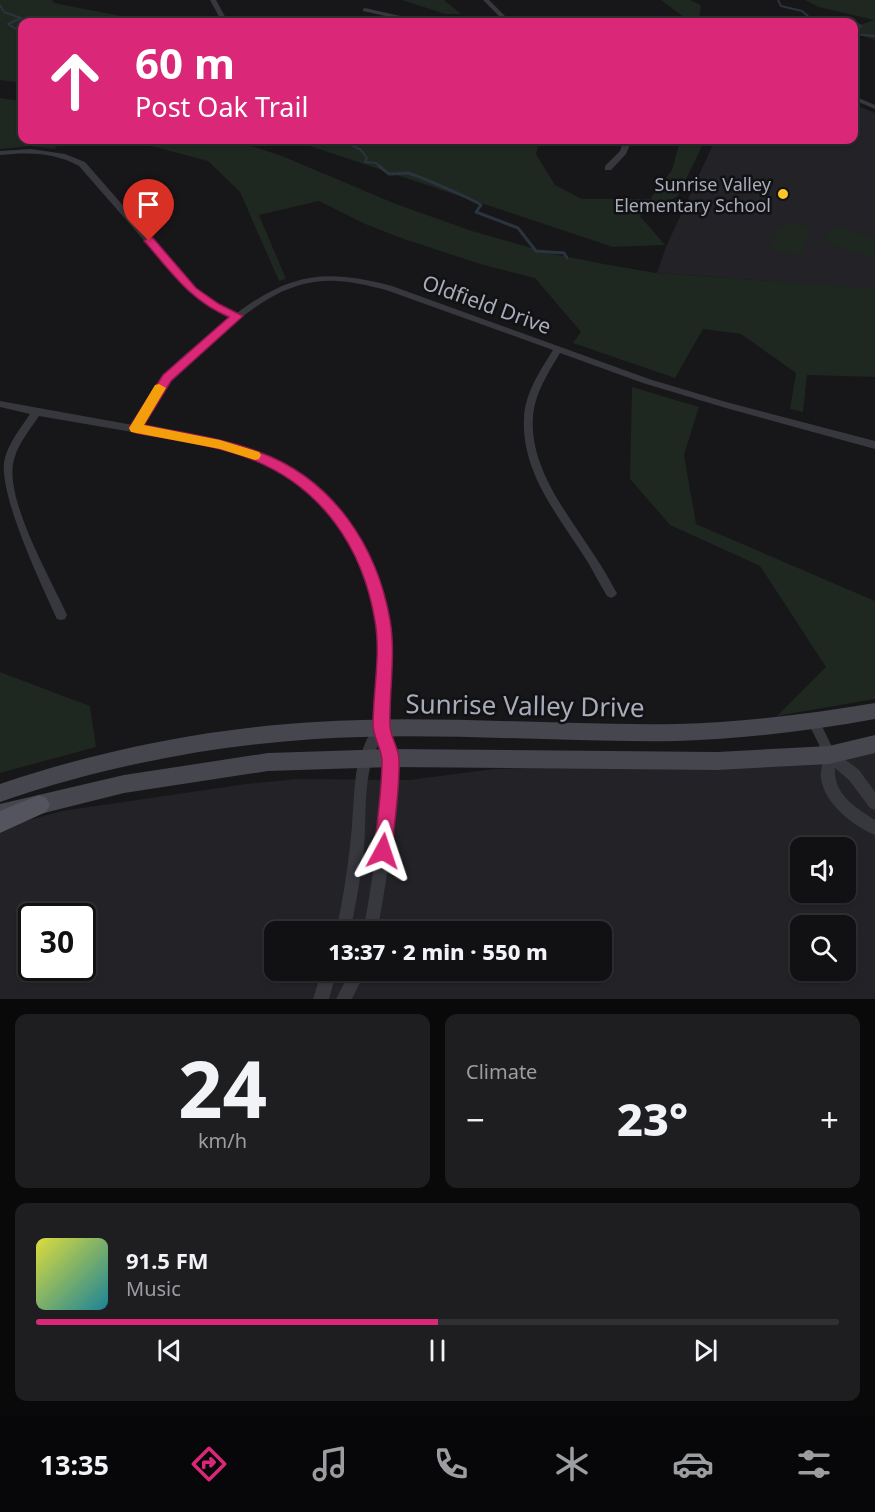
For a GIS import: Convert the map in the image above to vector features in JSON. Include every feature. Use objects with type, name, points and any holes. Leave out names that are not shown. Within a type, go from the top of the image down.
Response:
[{"type":"main road","name":"Sunrise Valley Drive","points":[[0,793],[79,770],[200,743],[276,733],[381,728],[681,733],[736,731],[815,723],[875,711]]},
{"type":"main road","points":[[0,814],[124,784],[268,762],[391,758],[666,762],[761,760],[829,755],[875,744]]},
{"type":"main road","points":[[0,822],[39,805]]},
{"type":"street","points":[[213,0],[223,18]]},
{"type":"street","points":[[486,0],[504,18]]},
{"type":"street","points":[[365,10],[400,18]]},
{"type":"street","points":[[858,100],[875,107]]},
{"type":"street","points":[[608,168],[623,152],[626,144]]},
{"type":"street","points":[[0,153],[47,153],[66,156],[82,164],[192,290],[215,307],[237,316]]},
{"type":"street","name":"Oldfield Drive","points":[[136,428],[167,378],[237,316],[268,293],[293,284],[323,278],[351,278],[389,288],[558,350],[696,397],[875,445]]},
{"type":"street","points":[[558,350],[538,380],[530,401],[528,425],[531,452],[537,471],[552,498],[601,573],[611,593]]},
{"type":"street","points":[[0,404],[220,444],[256,456],[300,480],[335,511],[362,550],[378,594],[384,650],[381,728],[391,758],[379,883],[372,921]]},
{"type":"street","points":[[36,412],[11,453],[7,481],[15,511],[62,615]]},
{"type":"street","points":[[815,723],[829,755],[828,781],[835,794],[845,805],[875,828]]},
{"type":"street","points":[[345,921],[356,853],[365,759],[371,741],[381,728]]},
{"type":"street","points":[[829,755],[854,775],[875,803]]},
{"type":"street","points":[[321,999],[327,981]]},
{"type":"street","points":[[344,999],[353,981]]},
{"type":"shaded area","points":[[0,0],[52,0],[54,3],[131,18],[18,18],[18,82],[0,80]]},
{"type":"shaded area","points":[[402,0],[444,0],[461,14],[445,14]]},
{"type":"shaded area","points":[[661,0],[690,0],[701,5],[699,18],[685,18]]},
{"type":"shaded area","points":[[805,0],[875,0],[875,40],[858,34],[858,26],[874,20],[819,7]]},
{"type":"shaded area","points":[[0,98],[18,100],[18,144],[60,144],[54,149],[31,146],[0,149]]},
{"type":"shaded area","name":"Sunrise Valley Elementary School","points":[[858,106],[875,113],[875,289],[657,273],[666,247],[713,144],[858,144]]},
{"type":"shaded area","points":[[144,144],[245,144],[282,156],[396,204],[472,231],[553,254],[656,273],[875,288],[875,377],[807,375],[803,412],[790,409],[796,373],[741,334],[703,329],[675,378],[573,343],[581,332],[535,278],[480,264],[404,239],[365,224],[319,201],[259,215],[286,279],[279,281],[240,192],[208,161]]},
{"type":"shaded area","points":[[304,144],[539,144],[536,154],[555,185],[582,199],[650,199],[672,170],[679,144],[703,144],[678,196],[640,216],[665,245],[613,247]]},
{"type":"shaded area","points":[[788,222],[812,228],[800,256],[770,249],[779,226],[785,227]]},
{"type":"shaded area","points":[[835,225],[875,239],[874,259],[824,242]]},
{"type":"shaded area","points":[[632,387],[699,407],[684,455],[696,524],[875,601],[875,699],[777,716],[826,667],[760,566],[670,525],[630,479]]},
{"type":"shaded area","points":[[0,672],[90,706],[96,747],[0,773]]},
{"type":"shaded area","points":[[875,744],[875,999],[0,999],[0,831],[15,824],[62,811],[246,784],[297,779],[409,780],[494,769],[691,763]]},
{"type":"waterway","points":[[778,0],[781,6],[802,11],[810,18]]},
{"type":"waterway","points":[[0,5],[4,12],[21,18]]},
{"type":"waterway","points":[[18,19],[8,24],[18,28]]},
{"type":"waterway","points":[[858,24],[861,26],[858,29]]},
{"type":"waterway","points":[[858,34],[875,36]]},
{"type":"waterway","points":[[350,144],[361,150],[367,158],[365,162],[376,163],[381,167]]},
{"type":"waterway","points":[[379,166],[389,174],[408,173],[469,198],[481,205],[476,212],[518,228],[536,251],[564,253],[567,258]]},
{"type":"slow traffic","points":[[159,388],[136,428],[220,444],[255,455]]},
{"type":"place","name":"Sunrise Valley Elementary School","points":[[783,194]]},
{"type":"route","points":[[149,241],[204,301],[237,316],[175,369],[160,388],[136,428],[220,444],[256,456],[281,468],[300,480],[335,511],[362,550],[371,570],[383,622],[381,728],[388,743],[391,758],[383,851]]}]
